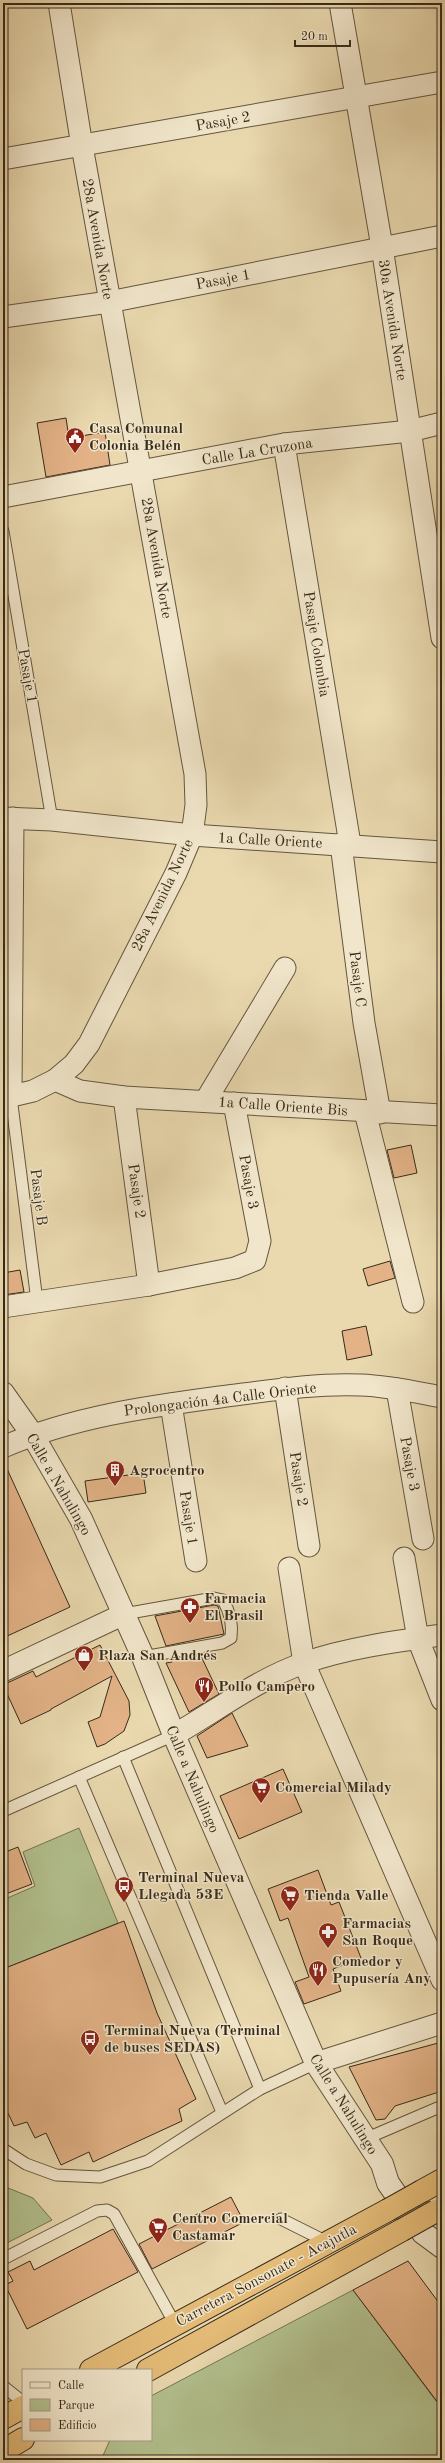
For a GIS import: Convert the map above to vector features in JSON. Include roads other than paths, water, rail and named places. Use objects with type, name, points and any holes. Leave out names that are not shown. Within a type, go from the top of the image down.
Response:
[{"type":"highway","name":"Carretera Sonsonate - Acajutla","points":[[93,2369],[442,2180]]},
{"type":"highway","name":"Carretera Sonsonate - Acajutla","points":[[150,2369],[439,2209]]},
{"type":"highway","points":[[3,2418],[22,2408]]},
{"type":"highway","points":[[3,2450],[22,2440]]},
{"type":"street","name":"28a Avenida Norte","points":[[7,1098],[33,1091],[55,1080],[74,1064],[89,1044],[176,873],[192,835],[196,805],[194,774],[141,471],[109,302],[82,146],[60,3]]},
{"type":"street","name":"30a Avenida Norte","points":[[340,3],[382,247],[410,431],[436,560],[442,638]]},
{"type":"street","name":"Pasaje 2","points":[[3,159],[442,82]]},
{"type":"street","name":"Pasaje 1","points":[[3,318],[109,302],[442,236]]},
{"type":"street","name":"Calle La Cruzona","points":[[3,497],[284,444],[410,431],[442,424]]},
{"type":"street","name":"Pasaje Colombia","points":[[284,444],[345,844]]},
{"type":"street","name":"1a Calle Oriente","points":[[8,818],[52,820],[192,835],[345,844],[442,852]]},
{"type":"street","points":[[7,1098],[8,818]]},
{"type":"street","name":"Pasaje C","points":[[345,844],[372,1113],[413,1302]]},
{"type":"street","points":[[206,1100],[286,968]]},
{"type":"street","name":"1a Calle Oriente Bis","points":[[55,1080],[80,1091],[124,1096],[206,1100],[372,1113],[442,1115]]},
{"type":"street","name":"Pasaje 2","points":[[124,1096],[149,1285]]},
{"type":"street","name":"Pasaje 3","points":[[149,1285],[235,1268],[256,1260],[260,1241],[234,1103]]},
{"type":"street","points":[[3,1307],[37,1300],[149,1285]]},
{"type":"street","name":"Prolongación 4a Calle Oriente","points":[[3,1447],[32,1434],[104,1414],[285,1388],[330,1385],[397,1389],[442,1397]]},
{"type":"street","name":"Pasaje 2","points":[[285,1388],[309,1546]]},
{"type":"street","name":"Pasaje 3","points":[[397,1389],[424,1539]]},
{"type":"street","name":"Calle a Nahulingo","points":[[3,1393],[32,1434],[81,1519],[143,1657],[174,1735],[316,2063],[382,2164],[399,2176],[434,2225],[441,2246]]},
{"type":"street","name":"Pasaje 1","points":[[171,1404],[196,1561]]},
{"type":"street","points":[[404,1558],[418,1639],[442,1700]]},
{"type":"street","points":[[289,1568],[304,1663],[442,1980]]},
{"type":"street","points":[[3,1671],[124,1614]]},
{"type":"street","points":[[174,1735],[268,1680],[304,1663],[442,1635]]},
{"type":"street","points":[[316,2063],[442,2023]]},
{"type":"lane","name":"Pasaje 1","points":[[3,531],[52,820]]},
{"type":"lane","name":"Pasaje B","points":[[7,1098],[37,1300]]},
{"type":"lane","points":[[124,1614],[214,1598],[223,1600],[229,1610],[232,1628],[231,1638],[222,1643],[143,1657]]},
{"type":"lane","points":[[3,1811],[174,1735]]},
{"type":"lane","points":[[123,1757],[260,2089]]},
{"type":"lane","points":[[79,1776],[222,2112]]},
{"type":"lane","points":[[3,2148],[26,2164],[56,2175],[100,2177],[148,2161],[222,2112],[260,2089],[316,2063]]},
{"type":"lane","points":[[365,2139],[442,2106]]},
{"type":"lane","points":[[3,2259],[97,2211],[107,2210],[114,2214],[175,2324]]},
{"type":"lane","points":[[281,2219],[327,2242]]},
{"type":"lane","points":[[3,2386],[22,2401]]},
{"type":"place","name":"Casa Comunal Colonia Belén","points":[[75,454]]},
{"type":"place","name":"Agrocentro","points":[[115,1487]]},
{"type":"place","name":"Farmacia El Brasil","points":[[190,1624]]},
{"type":"place","name":"Plaza San Andrés","points":[[84,1672]]},
{"type":"place","name":"Pollo Campero","points":[[204,1703]]},
{"type":"place","name":"Comercial Milady","points":[[261,1804]]},
{"type":"place","name":"Terminal Nueva Llegada 53E","points":[[124,1903]]},
{"type":"place","name":"Tienda Valle","points":[[290,1912]]},
{"type":"place","name":"Farmacias San Roque","points":[[328,1949]]},
{"type":"place","name":"Comedor y Pupusería Any","points":[[318,1987]]},
{"type":"place","name":"Terminal Nueva (Terminal de buses SEDAS)","points":[[90,2056]]},
{"type":"place","name":"Centro Comercial Castamar","points":[[158,2244]]}]
